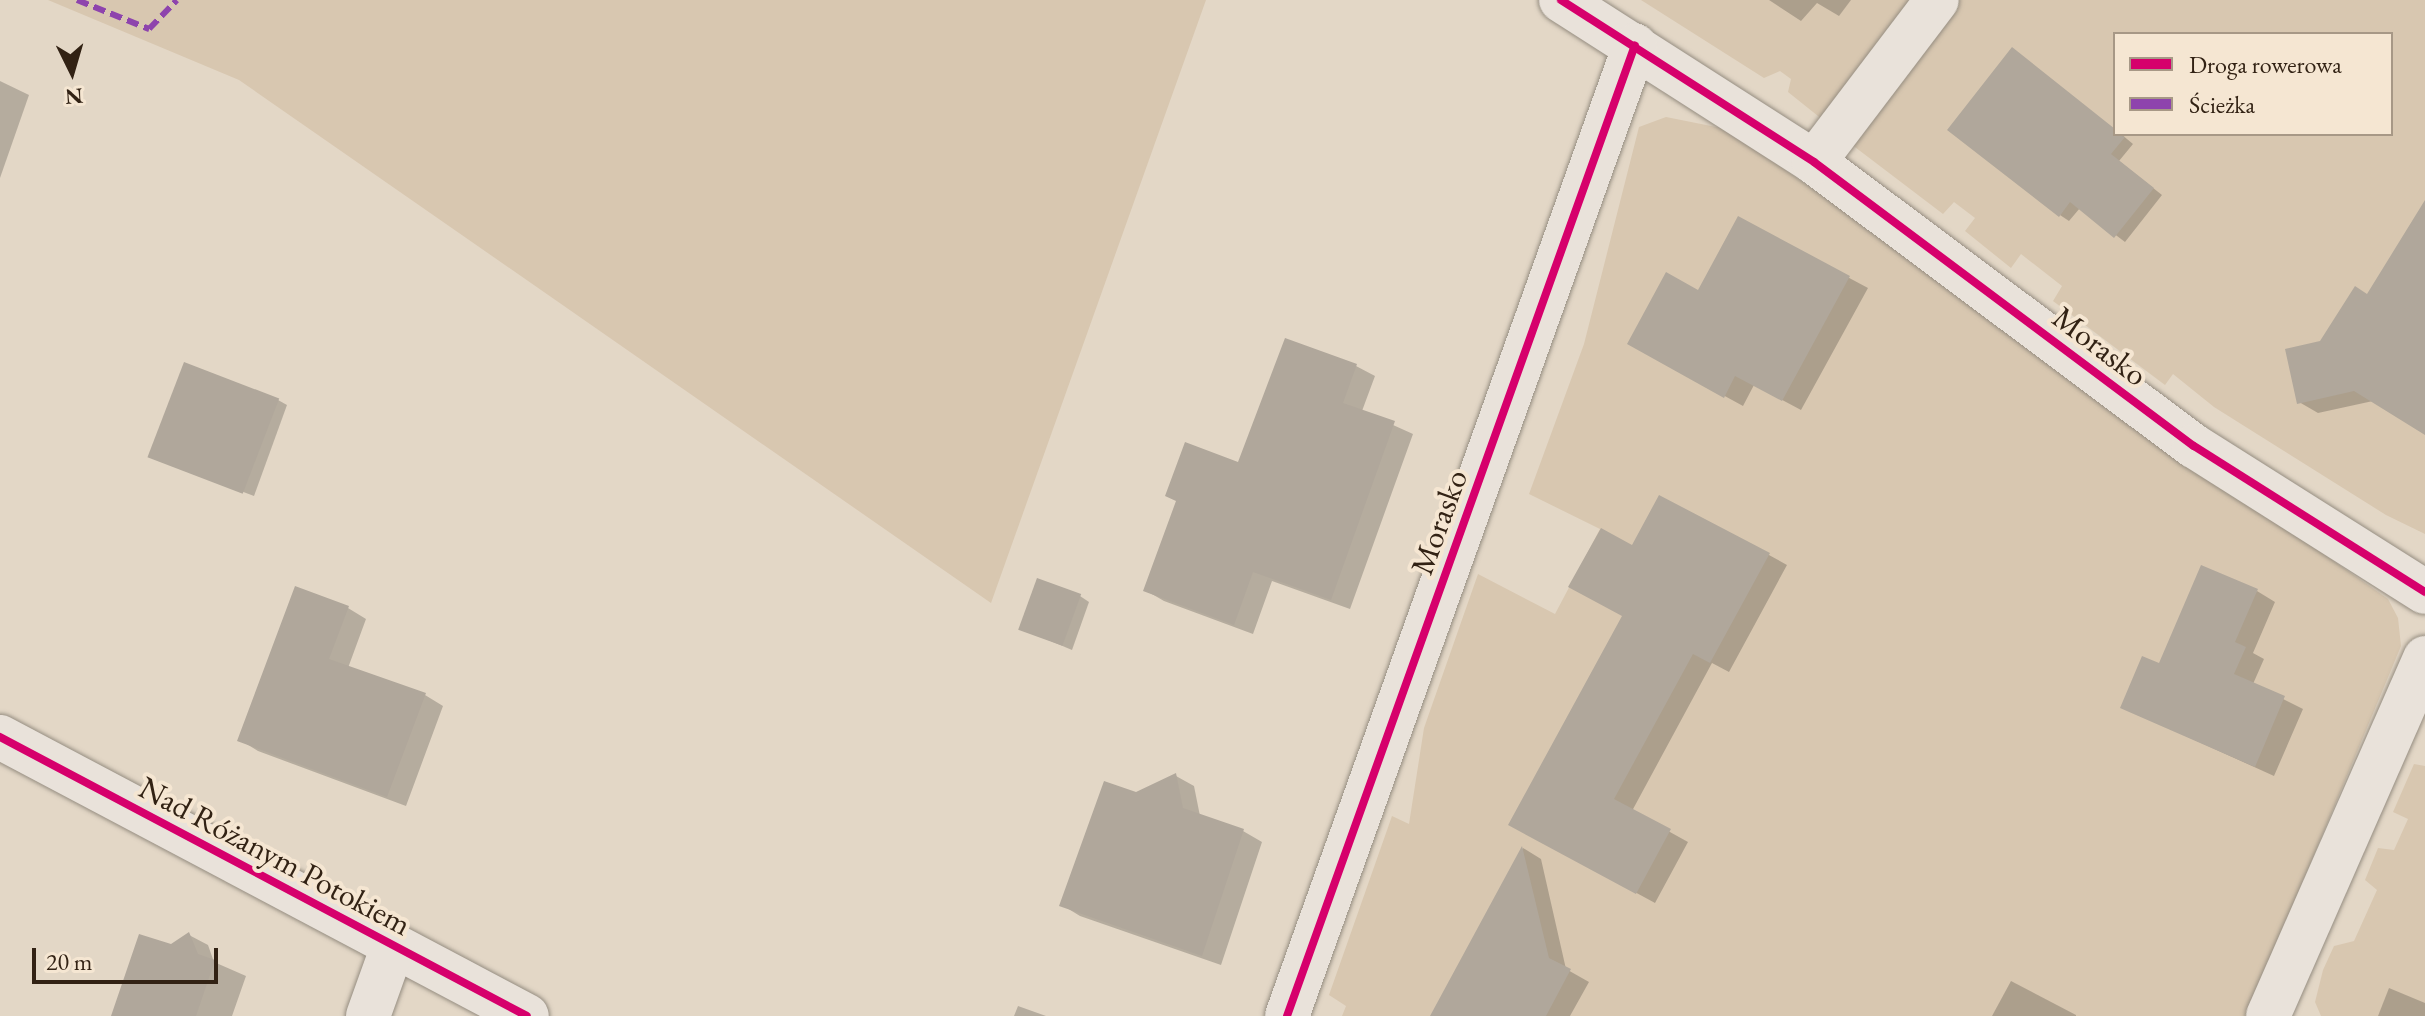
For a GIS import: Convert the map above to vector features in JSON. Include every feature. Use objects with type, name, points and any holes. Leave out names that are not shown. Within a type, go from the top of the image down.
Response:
[{"type":"street","name":"Morasko","points":[[1561,0],[1814,162],[2194,446],[2425,592]]},
{"type":"street","points":[[1814,162],[1937,0]]},
{"type":"street","name":"Morasko","points":[[1287,1016],[1635,45]]},
{"type":"street","points":[[2268,1016],[2425,658]]},
{"type":"street","name":"Nad Różanym Potokiem","points":[[0,737],[527,1016]]},
{"type":"street","name":"Nad Różanym Potokiem","points":[[368,1016],[393,946]]},
{"type":"shaded area","points":[[48,0],[1206,0],[991,603],[239,80]]},
{"type":"shaded area","points":[[1641,0],[1923,0],[1823,120],[1788,92],[1791,79],[1780,71],[1764,78]]},
{"type":"shaded area","points":[[1953,0],[2425,0],[2425,534],[2386,515],[2214,407],[2173,374],[2165,385],[2053,301],[2062,286],[2021,254],[2011,268],[1965,231],[1975,218],[1954,202],[1943,214],[1847,141]]},
{"type":"shaded area","points":[[1666,117],[1726,129],[1942,279],[2027,347],[2388,599],[2398,618],[2401,646],[2247,1016],[1342,1016],[1346,1006],[1329,995],[1392,816],[1409,824],[1424,728],[1478,574],[1555,614],[1600,529],[1529,494],[1584,344],[1639,127]]},
{"type":"shaded area","points":[[2414,764],[2425,766],[2425,1016],[2321,1016],[2315,1002],[2323,970],[2334,946],[2354,941],[2377,890],[2365,880],[2378,848],[2394,850],[2408,819],[2393,812]]},
{"type":"building","points":[[2012,47],[2113,127],[2113,136],[2125,137],[2111,154],[2154,188],[2114,238],[2070,202],[2059,217],[1947,130]]},
{"type":"building","points":[[2425,200],[2425,435],[2354,391],[2297,404],[2285,349],[2320,341],[2355,286],[2367,294]]},
{"type":"building","points":[[1738,216],[1850,276],[1782,401],[1735,376],[1724,398],[1627,344],[1666,272],[1698,290]]},
{"type":"building","points":[[1285,338],[1357,364],[1343,403],[1395,421],[1331,600],[1253,572],[1234,625],[1143,591],[1176,501],[1165,496],[1185,442],[1238,462]]},
{"type":"building","points":[[184,362],[279,399],[243,494],[147,457]]},
{"type":"building","points":[[1659,495],[1770,553],[1710,663],[1693,654],[1614,799],[1671,829],[1636,894],[1508,825],[1622,616],[1568,587],[1601,528],[1632,545]]},
{"type":"building","points":[[2201,565],[2258,589],[2235,642],[2246,647],[2234,674],[2285,696],[2255,767],[2120,708],[2142,656],[2159,663]]},
{"type":"building","points":[[1037,578],[1081,594],[1062,646],[1018,630]]},
{"type":"building","points":[[295,586],[349,606],[329,659],[426,693],[387,797],[237,741]]},
{"type":"building","points":[[1176,773],[1183,808],[1244,829],[1202,956],[1059,906],[1104,781],[1136,792]]},
{"type":"building","points":[[1522,846],[1549,958],[1571,969],[1546,1016],[1430,1016]]},
{"type":"building","points":[[189,932],[198,954],[215,960],[196,1016],[111,1016],[139,934],[171,944]]},
{"type":"marked path","points":[[77,0],[149,29],[177,0]]},
{"type":"cycle path","points":[[1561,0],[1814,162],[2194,446],[2425,592]]},
{"type":"cycle path","points":[[1287,1016],[1635,45]]},
{"type":"cycle path","points":[[0,737],[527,1016]]}]
